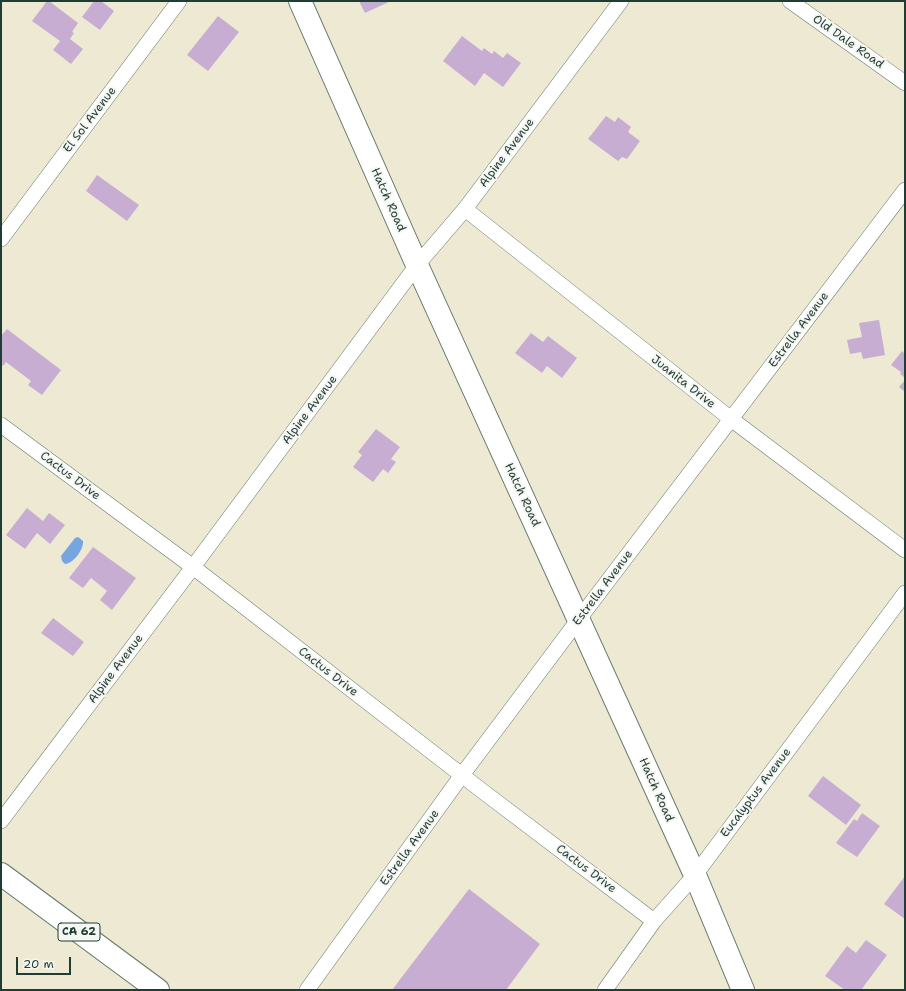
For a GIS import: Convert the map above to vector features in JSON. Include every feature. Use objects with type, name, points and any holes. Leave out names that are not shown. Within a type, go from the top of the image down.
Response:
[{"type":"street","name":"Hatch Road","points":[[300,1],[417,265],[695,875],[743,990]]},
{"type":"street","name":"Alpine Avenue","points":[[1,821],[193,567],[417,265],[465,208],[622,1]]},
{"type":"street","name":"Old Dale Road","points":[[790,1],[905,83]]},
{"type":"street","name":"El Sol Avenue","points":[[1,239],[177,2]]},
{"type":"street","name":"Estrella Avenue","points":[[307,990],[462,775],[905,190]]},
{"type":"street","name":"Juanita Drive","points":[[465,208],[731,419],[905,550]]},
{"type":"street","name":"Cactus Drive","points":[[1,425],[193,567],[462,775],[654,920]]},
{"type":"street","name":"Eucalyptus Avenue","points":[[605,990],[654,920],[695,875],[905,593]]},
{"type":"street","name":"CA 62","points":[[1,874],[158,990]]},
{"type":"water","points":[[78,537],[83,541],[82,548],[71,562],[65,564],[62,561],[61,556],[75,538]]},
{"type":"building","points":[[47,1],[78,23],[72,32],[74,33],[70,39],[83,49],[71,64],[53,50],[60,41],[32,21]]},
{"type":"building","points":[[94,1],[101,1],[114,11],[100,30],[82,17]]},
{"type":"building","points":[[359,1],[391,1],[365,13]]},
{"type":"building","points":[[218,16],[239,32],[208,71],[187,55]]},
{"type":"building","points":[[462,36],[482,51],[484,48],[492,54],[494,51],[503,58],[507,53],[521,63],[503,87],[484,73],[475,86],[443,61]]},
{"type":"building","points":[[606,116],[615,122],[618,117],[631,127],[628,132],[640,141],[627,159],[622,157],[618,161],[588,139]]},
{"type":"building","points":[[97,175],[139,205],[127,221],[86,191]]},
{"type":"building","points":[[879,320],[885,355],[863,359],[861,352],[850,354],[847,340],[862,337],[859,323]]},
{"type":"building","points":[[7,329],[61,370],[42,395],[28,385],[31,381],[6,362],[3,366],[1,364],[1,336]]},
{"type":"building","points":[[531,333],[543,342],[548,336],[577,358],[562,378],[547,366],[542,373],[515,353]]},
{"type":"building","points":[[902,351],[905,354],[905,378],[900,374],[901,372],[891,365]]},
{"type":"building","points":[[905,380],[905,392],[899,387]]},
{"type":"building","points":[[376,429],[400,447],[391,459],[396,462],[388,473],[383,469],[373,482],[353,467],[362,455],[358,452]]},
{"type":"building","points":[[27,508],[43,521],[49,513],[65,525],[50,544],[37,533],[25,549],[6,535]]},
{"type":"building","points":[[93,547],[136,578],[112,610],[100,600],[107,591],[91,578],[83,588],[69,578]]},
{"type":"building","points":[[53,618],[84,642],[73,656],[41,633]]},
{"type":"building","points":[[823,776],[861,805],[846,825],[808,796]]},
{"type":"building","points":[[862,813],[880,826],[857,857],[836,843],[854,819],[857,821]]},
{"type":"building","points":[[905,876],[905,919],[884,904]]},
{"type":"building","points":[[469,889],[540,944],[506,990],[392,990]]},
{"type":"building","points":[[866,940],[887,955],[861,990],[845,990],[825,976],[847,946],[856,953]]}]
